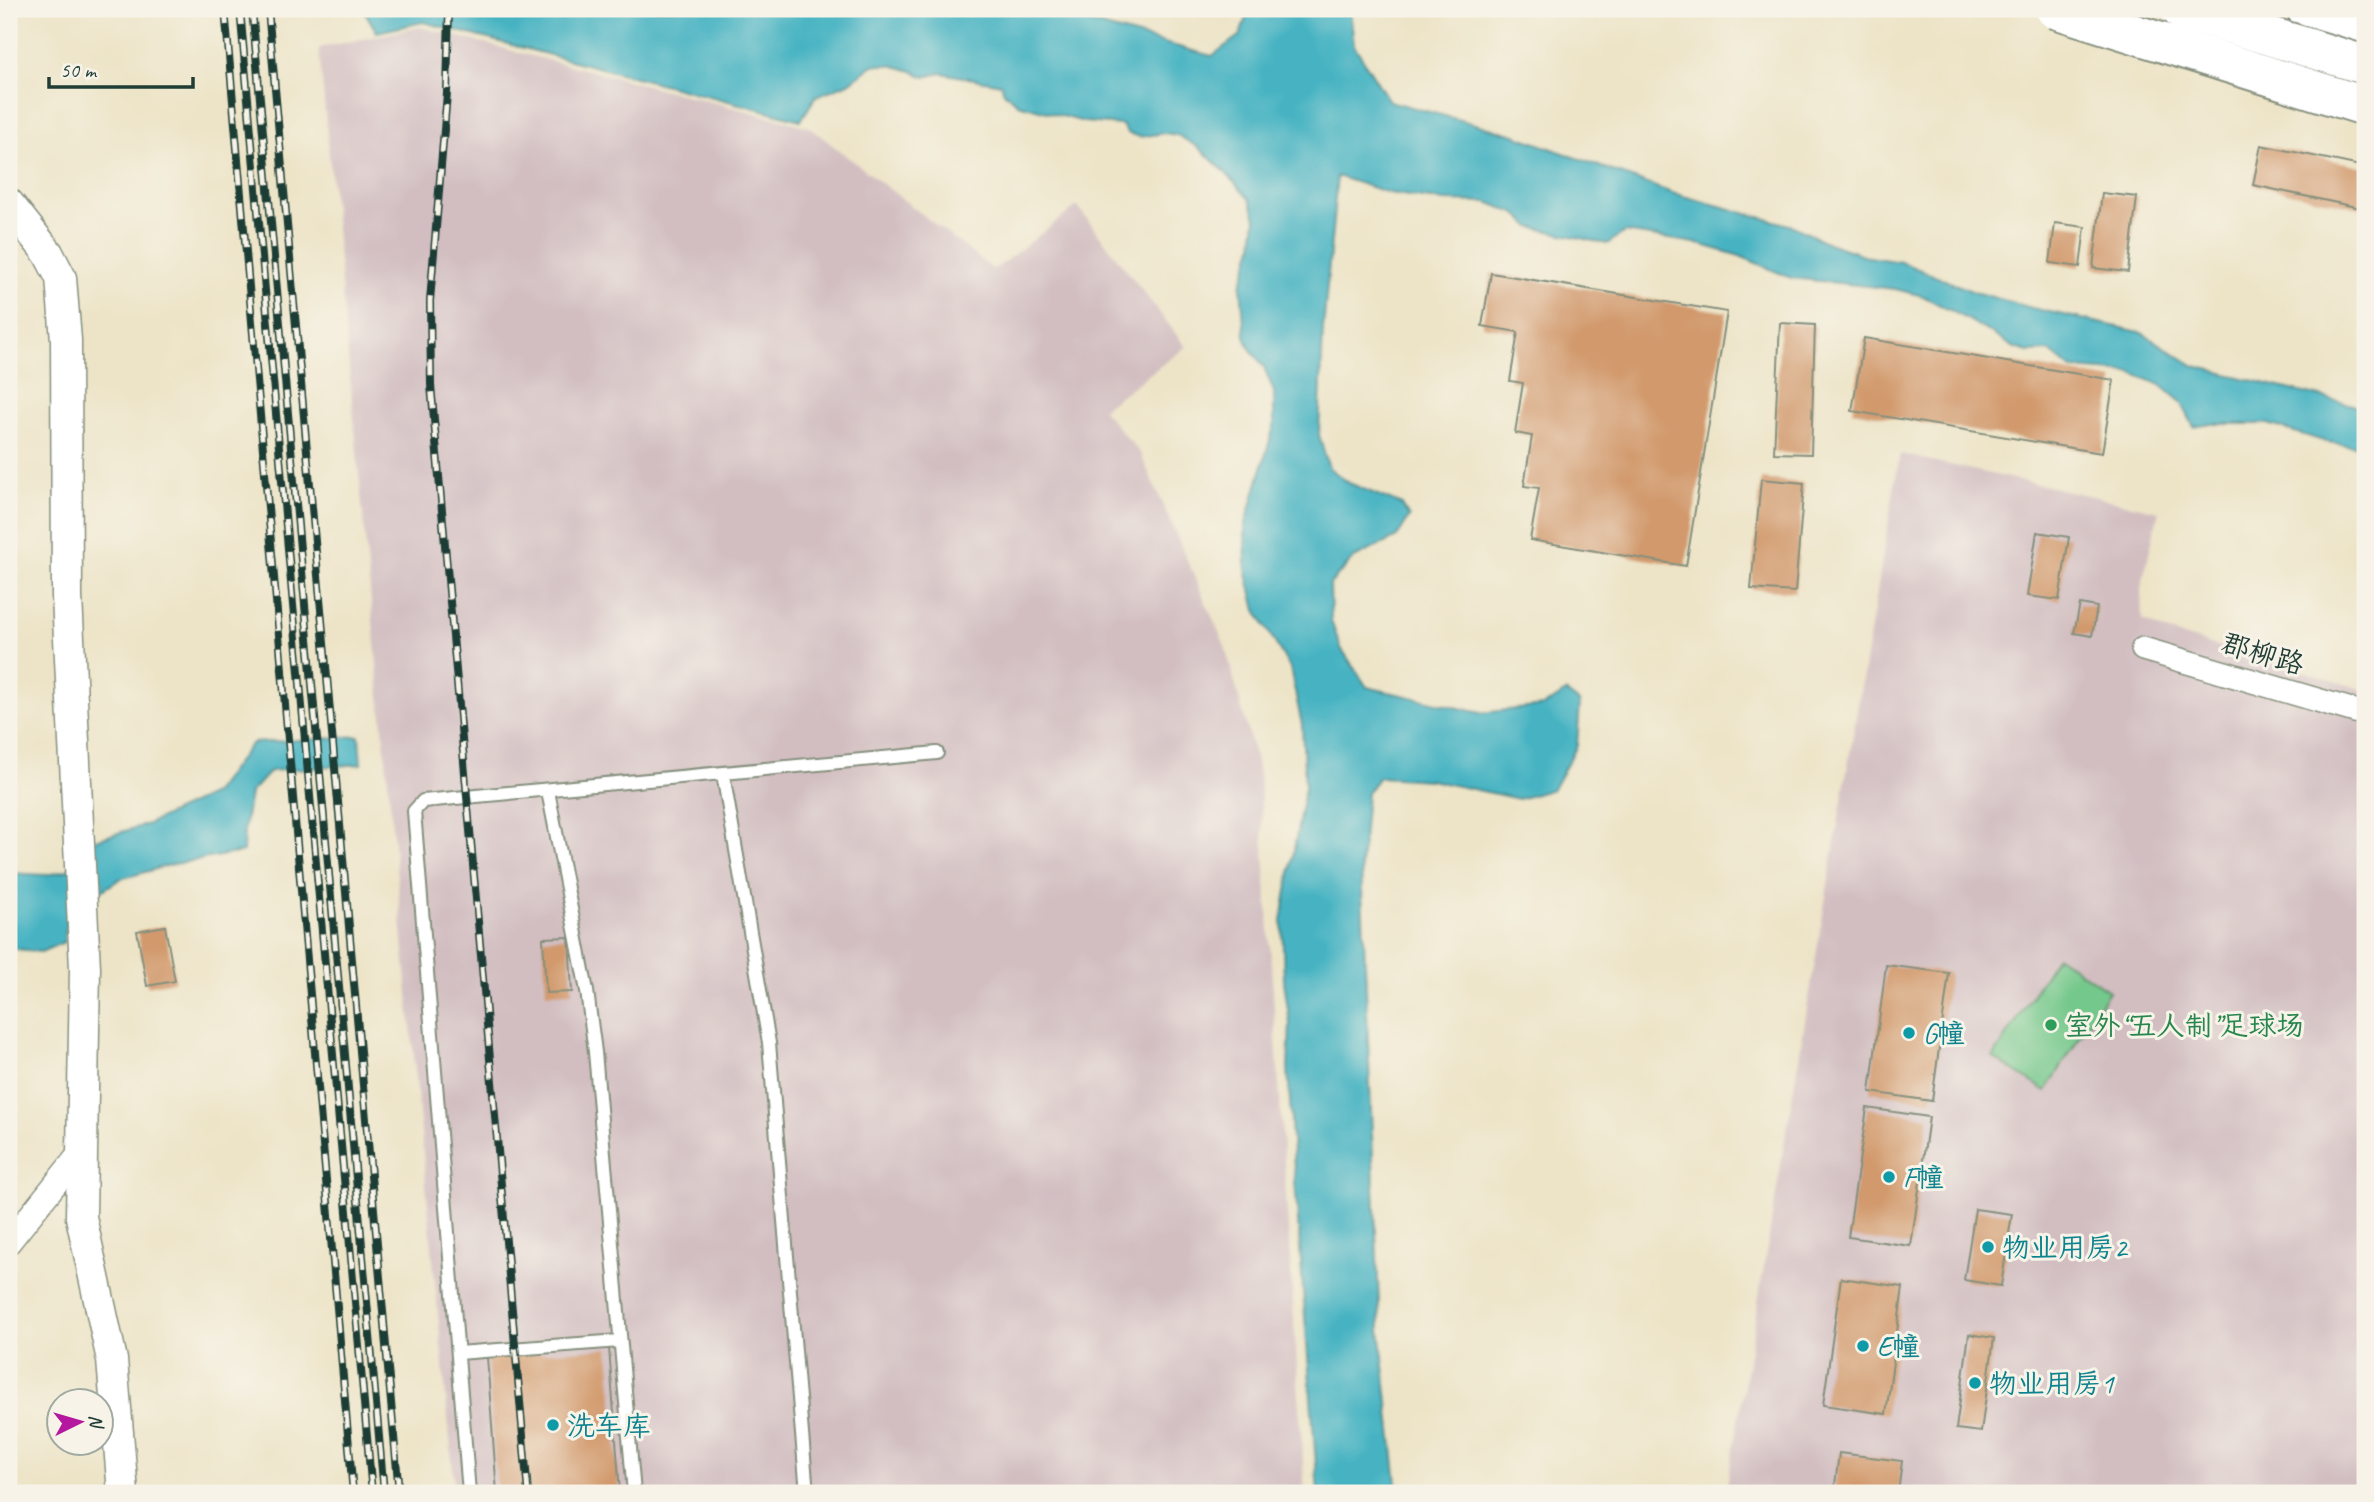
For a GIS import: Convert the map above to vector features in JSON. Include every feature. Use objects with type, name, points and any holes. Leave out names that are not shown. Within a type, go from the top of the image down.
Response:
[{"type":"highway","points":[[2055,9],[2365,107]]},
{"type":"highway","points":[[2180,9],[2365,65]]},
{"type":"highway","points":[[2306,9],[2365,27]]},
{"type":"street","points":[[9,204],[48,253],[61,278],[66,340],[67,597],[85,968],[81,1217],[112,1360],[123,1493]]},
{"type":"street","name":"郡柳路","points":[[2143,649],[2365,714]]},
{"type":"street","points":[[9,1242],[81,1152]]},
{"type":"lane","points":[[469,1493],[414,811],[423,801],[937,753]]},
{"type":"lane","points":[[723,774],[769,1043],[807,1493]]},
{"type":"lane","points":[[548,791],[592,1028],[634,1493]]},
{"type":"lane","points":[[458,1353],[621,1341]]},
{"type":"shaded area","points":[[420,27],[809,127],[994,270],[1077,206],[1186,347],[1102,409],[1140,453],[1225,646],[1259,773],[1305,1493],[455,1493],[319,48]]},
{"type":"shaded area","points":[[1900,454],[2159,511],[2141,589],[2142,620],[2166,631],[2365,690],[2365,1493],[1726,1493]]},
{"type":"green space","name":"室外“五人制”足球场","points":[[2057,956],[2109,991],[2046,1091],[1993,1058]]},
{"type":"water","points":[[367,9],[1039,9],[1212,56],[1240,35],[1249,9],[1350,9],[1354,45],[1389,101],[1512,134],[1672,193],[1793,226],[1828,243],[1869,257],[1901,262],[1974,292],[2140,332],[2195,366],[2365,408],[2365,447],[2327,442],[2268,424],[2211,424],[2194,427],[2181,402],[2161,385],[2132,373],[2072,369],[2049,351],[2028,352],[2015,348],[1923,296],[1895,289],[1791,278],[1740,256],[1695,243],[1625,232],[1607,244],[1531,227],[1517,214],[1487,202],[1444,201],[1389,193],[1337,176],[1323,330],[1319,435],[1329,468],[1349,483],[1402,505],[1409,517],[1397,537],[1354,558],[1330,584],[1331,621],[1341,648],[1367,687],[1481,713],[1544,706],[1566,692],[1580,703],[1577,746],[1553,789],[1519,799],[1430,780],[1379,777],[1367,793],[1361,866],[1380,1329],[1398,1493],[1318,1493],[1292,1140],[1288,1067],[1290,1024],[1284,981],[1282,919],[1305,787],[1302,725],[1290,668],[1256,610],[1246,569],[1245,527],[1274,426],[1274,392],[1264,367],[1249,347],[1245,336],[1241,286],[1253,246],[1256,218],[1250,200],[1198,147],[1177,135],[1164,133],[1140,137],[1127,133],[1122,125],[1084,122],[1018,104],[1004,92],[1001,84],[941,73],[925,77],[891,65],[873,65],[849,83],[816,96],[801,120],[423,22],[377,32],[365,12]]},
{"type":"water","points":[[359,736],[361,764],[270,771],[250,793],[243,852],[174,864],[120,879],[68,913],[64,942],[41,952],[9,948],[9,873],[46,875],[68,870],[95,840],[148,824],[213,794],[252,743]]},
{"type":"building","points":[[2261,145],[2365,167],[2365,209],[2253,185]]},
{"type":"building","points":[[2102,193],[2137,197],[2128,272],[2093,268]]},
{"type":"building","points":[[2055,223],[2085,227],[2080,267],[2050,263]]},
{"type":"building","points":[[1491,273],[1727,312],[1686,566],[1530,540],[1539,488],[1524,486],[1532,436],[1515,433],[1523,383],[1510,381],[1518,332],[1482,326]]},
{"type":"building","points":[[1780,323],[1815,325],[1811,454],[1774,453]]},
{"type":"building","points":[[1864,338],[2114,380],[2102,453],[1852,411]]},
{"type":"building","points":[[1761,479],[1804,483],[1795,592],[1751,589]]},
{"type":"building","points":[[2037,532],[2069,537],[2059,600],[2027,596]]},
{"type":"building","points":[[2080,604],[2097,607],[2092,636],[2074,633]]},
{"type":"building","points":[[165,926],[175,981],[147,986],[137,931]]},
{"type":"building","points":[[569,937],[572,992],[546,993],[543,938]]},
{"type":"building","name":"G幢","points":[[1886,965],[1949,973],[1932,1101],[1870,1092]]},
{"type":"building","name":"F幢","points":[[1867,1108],[1929,1117],[1911,1246],[1848,1237]]},
{"type":"building","name":"物业用房2","points":[[1975,1209],[2012,1214],[2001,1286],[1964,1280]]},
{"type":"building","name":"E幢","points":[[1841,1278],[1903,1287],[1886,1414],[1823,1405]]},
{"type":"building","name":"物业用房1","points":[[1969,1334],[1994,1338],[1981,1432],[1956,1429]]},
{"type":"building","name":"洗车库","points":[[609,1348],[620,1493],[497,1493],[487,1357]]},
{"type":"building","points":[[1839,1453],[1902,1461],[1898,1493],[1834,1493]]},
{"type":"railway","points":[[225,9],[353,1493]]},
{"type":"railway","points":[[240,9],[372,1493]]},
{"type":"railway","points":[[252,9],[384,1493]]},
{"type":"railway","points":[[268,9],[399,1493]]},
{"type":"railway","points":[[449,9],[447,93],[430,301],[431,385],[528,1493]]},
{"type":"place","name":"室外“五人制”足球场","points":[[2051,1025]]},
{"type":"place","name":"G幢","points":[[1909,1033]]},
{"type":"place","name":"F幢","points":[[1889,1177]]},
{"type":"place","name":"物业用房2","points":[[1988,1247]]},
{"type":"place","name":"E幢","points":[[1863,1346]]},
{"type":"place","name":"物业用房1","points":[[1975,1383]]},
{"type":"place","name":"洗车库","points":[[553,1425]]}]
